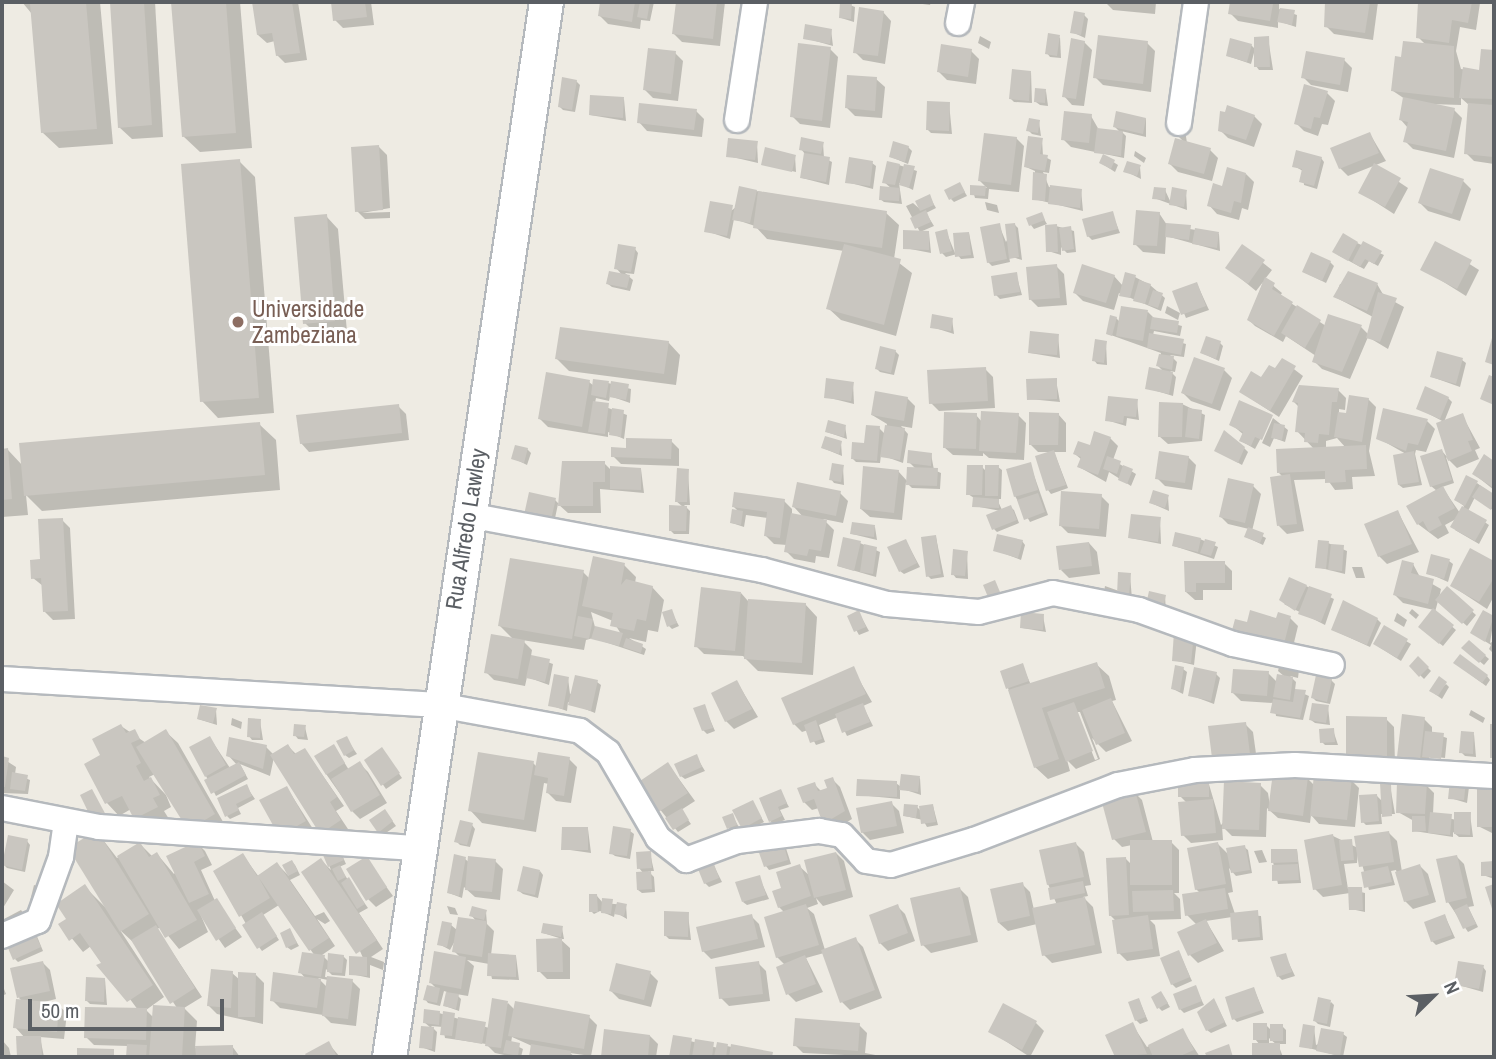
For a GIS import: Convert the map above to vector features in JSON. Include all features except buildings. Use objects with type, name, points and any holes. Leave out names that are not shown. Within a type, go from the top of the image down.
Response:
[{"type":"street","name":"Rua Alfredo Lawley","points":[[389,1057],[439,705],[546,2]]},
{"type":"street","points":[[737,120],[755,2]]},
{"type":"street","points":[[1179,123],[1196,2]]},
{"type":"street","points":[[468,515],[762,570],[887,604],[979,612],[1053,593],[1139,610],[1233,644],[1332,665]]},
{"type":"street","points":[[2,678],[439,705],[580,731],[608,752],[658,838],[686,860],[737,841],[819,831],[842,835],[866,861],[891,865],[974,840],[1107,788],[1195,770],[1294,765],[1494,776]]},
{"type":"street","points":[[2,808],[66,821],[418,848]]},
{"type":"street","points":[[2,936],[38,921],[61,857],[66,821]]},
{"type":"place","name":"Universidade Zambeziana","points":[[238,322]]}]
